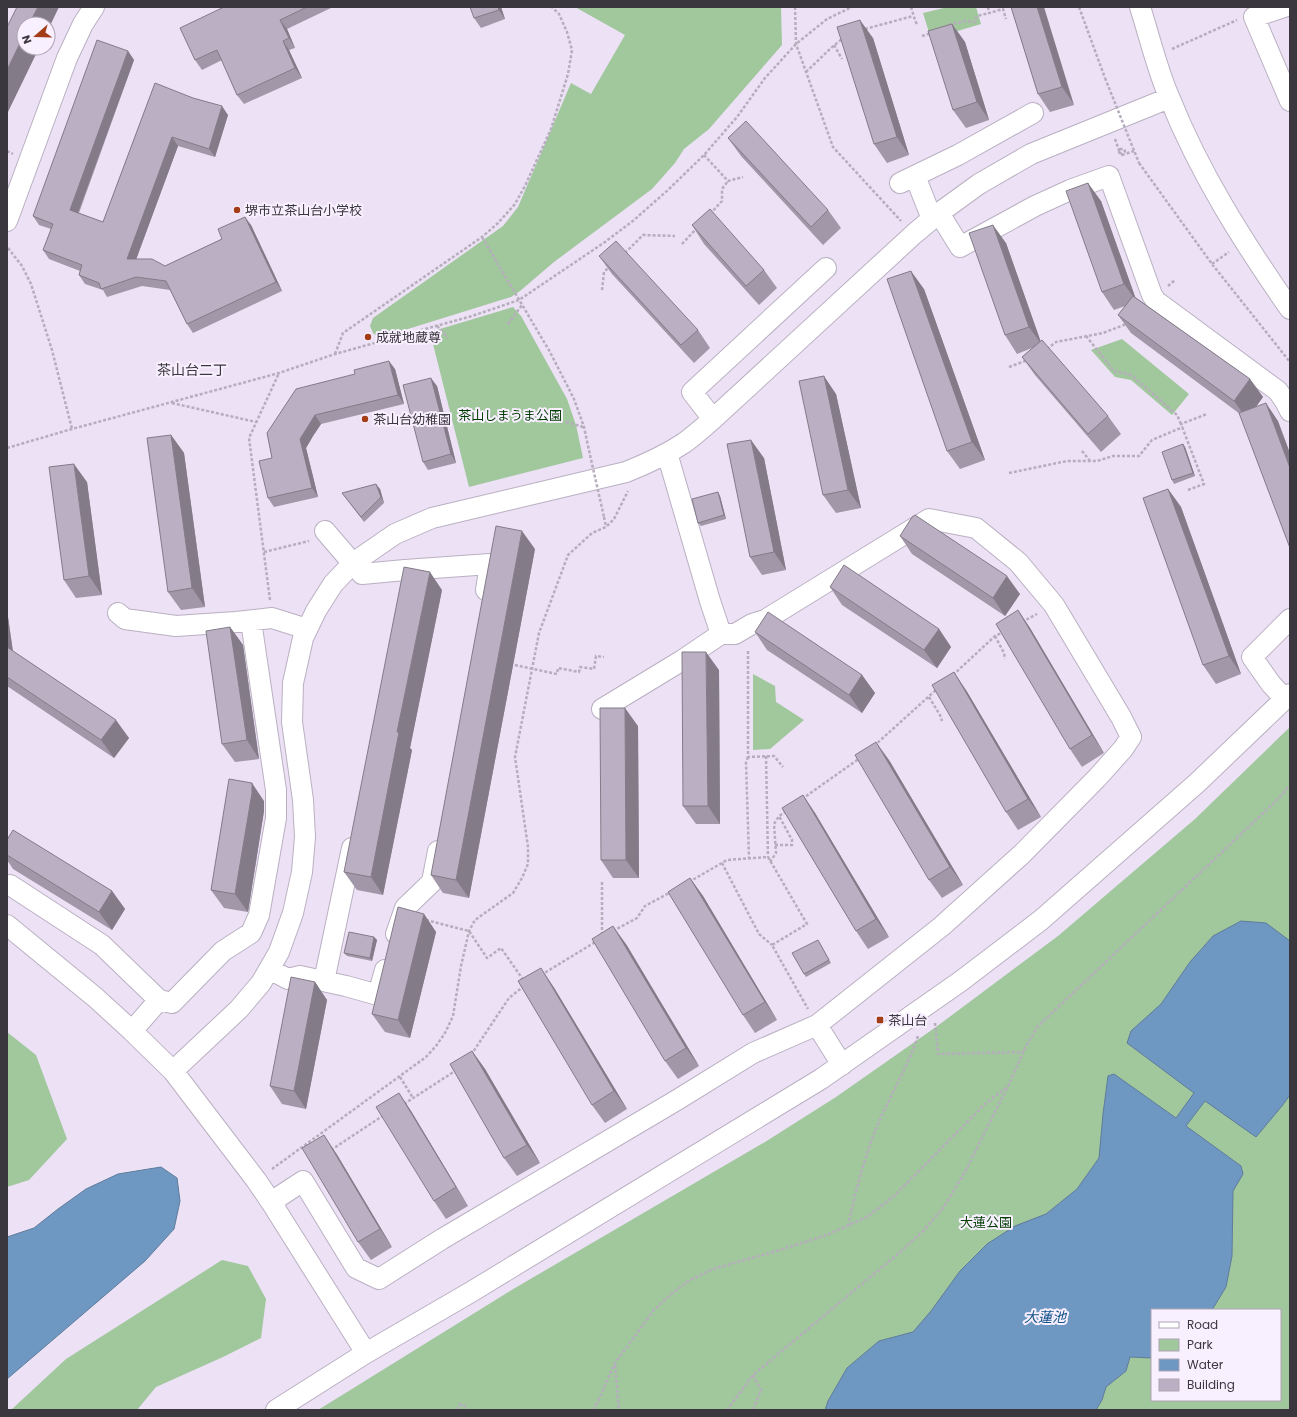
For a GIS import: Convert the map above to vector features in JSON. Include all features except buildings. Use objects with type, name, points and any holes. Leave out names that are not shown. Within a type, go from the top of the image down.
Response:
[{"type":"street","points":[[7,221],[67,58],[83,24],[94,7]]},
{"type":"street","points":[[1140,7],[1169,98],[1200,162],[1234,226],[1290,309]]},
{"type":"street","points":[[1284,7],[1254,17],[1290,101]]},
{"type":"street","points":[[173,1072],[239,1009],[260,984],[279,952],[293,914],[302,872],[305,837],[303,800],[292,722],[293,683],[303,638],[316,611],[333,584],[353,563],[395,534],[432,518],[626,472],[667,453],[685,442],[713,420],[914,234],[979,184],[1031,154],[1169,98]]},
{"type":"street","points":[[1033,113],[958,155],[908,179],[960,247],[1035,206],[1070,190],[1109,176],[1152,295],[1156,301],[1278,391],[1290,411]]},
{"type":"street","points":[[713,420],[692,392],[826,268]]},
{"type":"street","points":[[667,453],[721,634]]},
{"type":"street","points":[[271,1202],[303,1181],[356,1268],[379,1279],[442,1239],[677,1100],[753,1053],[817,1025],[942,926],[1022,854],[1097,778],[1131,737],[1121,717],[1054,605],[1018,562],[976,528],[929,519],[765,620],[752,624],[735,634],[721,634],[681,661],[602,709]]},
{"type":"street","points":[[327,534],[362,574],[404,578],[490,564],[482,611]]},
{"type":"street","points":[[118,614],[125,618],[176,626],[272,618],[307,629]]},
{"type":"street","points":[[276,1410],[366,1353],[822,1079],[961,981],[1041,920],[1197,782],[1287,697],[1271,684],[1252,657],[1290,619]]},
{"type":"street","points":[[10,885],[102,945],[159,1000],[172,1003],[223,951],[251,933],[259,914],[276,818],[276,790],[251,620]]},
{"type":"street","points":[[324,981],[354,834]]},
{"type":"street","points":[[269,969],[288,979],[300,976],[378,995],[402,914],[405,908],[432,882],[441,835]]},
{"type":"street","points":[[7,925],[96,998],[173,1072],[256,1180],[366,1353]]},
{"type":"street","points":[[132,1031],[159,1000]]},
{"type":"street","points":[[817,1025],[842,1065]]},
{"type":"path","points":[[335,354],[343,333],[482,237],[498,223],[515,204],[525,186],[551,129],[568,74],[572,50],[567,32],[559,14],[552,7]]},
{"type":"path","points":[[794,7],[796,44],[833,147],[914,234]]},
{"type":"path","points":[[7,448],[279,373],[335,354],[472,316],[519,300],[605,242],[634,220],[704,155],[737,117],[765,78],[796,44],[826,19],[852,7]]},
{"type":"path","points":[[911,7],[913,16],[918,25]]},
{"type":"path","points":[[988,7],[989,13]]},
{"type":"path","points":[[1079,7],[1105,78],[1139,163],[1212,264],[1290,362]]},
{"type":"path","points":[[944,29],[947,25],[960,22],[975,22],[977,16],[1003,9],[1006,18]]},
{"type":"path","points":[[862,30],[913,16]]},
{"type":"path","points":[[1168,50],[1244,16],[1254,17]]},
{"type":"path","points":[[922,36],[937,32]]},
{"type":"path","points":[[806,72],[843,38]]},
{"type":"path","points":[[834,45],[842,59]]},
{"type":"path","points":[[1112,133],[1120,153],[1122,154],[1125,152],[1124,149],[1120,149],[1119,152],[1122,156],[1134,151]]},
{"type":"path","points":[[704,155],[728,180]]},
{"type":"path","points":[[707,217],[722,201],[722,189],[728,180],[743,178]]},
{"type":"path","points":[[682,244],[702,222]]},
{"type":"path","points":[[621,256],[643,235],[675,236]]},
{"type":"path","points":[[482,237],[550,352],[574,399],[584,427],[606,527]]},
{"type":"path","points":[[8,248],[22,266],[31,284],[52,350],[72,429]]},
{"type":"path","points":[[1212,264],[1231,251]]},
{"type":"path","points":[[602,290],[604,272],[610,266]]},
{"type":"path","points":[[1154,298],[1175,280]]},
{"type":"path","points":[[508,324],[522,305]]},
{"type":"path","points":[[1046,350],[1056,342],[1103,333],[1124,325],[1129,320]]},
{"type":"path","points":[[436,326],[448,338]]},
{"type":"path","points":[[1086,336],[1114,371],[1131,375],[1177,415],[1204,484],[1188,490]]},
{"type":"path","points":[[1009,367],[1029,360]]},
{"type":"path","points":[[272,618],[249,438],[279,373]]},
{"type":"path","points":[[172,403],[256,422]]},
{"type":"path","points":[[1181,424],[1207,414]]},
{"type":"path","points":[[566,422],[584,427]]},
{"type":"path","points":[[1009,473],[1067,462],[1097,461],[1113,456],[1139,456],[1152,440],[1182,427]]},
{"type":"path","points":[[1082,451],[1090,461]]},
{"type":"path","points":[[268,1172],[426,1057],[445,1033],[453,1016],[461,966],[469,931],[475,920],[513,893],[528,864],[528,847],[515,757],[539,633],[568,555],[592,533],[606,527],[614,519],[630,486]]},
{"type":"path","points":[[264,552],[327,534]]},
{"type":"path","points":[[1021,622],[1054,605]]},
{"type":"path","points":[[951,676],[995,636],[1008,629]]},
{"type":"path","points":[[995,636],[1004,653],[1005,659]]},
{"type":"path","points":[[748,651],[748,757],[746,762],[749,858]]},
{"type":"path","points":[[503,663],[557,674],[558,668],[579,672],[580,666],[594,669],[596,656],[604,657]]},
{"type":"path","points":[[869,751],[940,686]]},
{"type":"path","points":[[929,696],[942,721]]},
{"type":"path","points":[[766,756],[768,857],[807,924],[772,945]]},
{"type":"path","points":[[748,757],[774,756],[783,767]]},
{"type":"path","points":[[797,803],[864,756]]},
{"type":"path","points":[[727,1410],[753,1375],[893,1258],[924,1230],[944,1207],[966,1170],[1038,1026],[1277,800],[1290,785]]},
{"type":"path","points":[[770,862],[776,853],[774,824],[779,816],[791,808]]},
{"type":"path","points":[[775,845],[792,845],[792,840],[779,816]]},
{"type":"path","points":[[689,882],[727,860],[768,857]]},
{"type":"path","points":[[722,863],[759,934],[772,945],[817,1025]]},
{"type":"path","points":[[602,882],[602,938]]},
{"type":"path","points":[[539,976],[637,918],[645,906],[675,890]]},
{"type":"path","points":[[402,914],[469,931],[487,958],[501,948],[526,984],[509,998],[468,1059]]},
{"type":"path","points":[[935,1023],[938,1054],[1024,1052]]},
{"type":"path","points":[[848,1226],[857,1184],[875,1131],[911,1058],[918,1036]]},
{"type":"path","points":[[400,1106],[458,1069]]},
{"type":"path","points":[[400,1076],[413,1098]]},
{"type":"path","points":[[594,1410],[615,1363],[654,1310],[670,1295],[690,1280],[713,1269],[827,1235],[867,1217],[894,1196],[984,1105],[1008,1086]]},
{"type":"path","points":[[325,1154],[374,1120],[387,1113]]},
{"type":"path","points":[[615,1363],[619,1410]]},
{"type":"path","points":[[753,1375],[761,1390],[753,1410]]},
{"type":"path","points":[[458,1410],[459,1405],[463,1404],[468,1410]]},
{"type":"green space","points":[[575,7],[781,7],[782,45],[709,129],[684,149],[675,163],[652,189],[554,262],[520,291],[511,297],[379,338],[373,333],[370,326],[373,318],[503,226],[518,207],[571,83],[591,94],[625,35]]},
{"type":"green space","points":[[948,7],[976,7],[981,24],[931,39],[923,13]]},
{"type":"green space","name":"茶山しまうま公園","points":[[513,307],[521,316],[567,399],[576,425],[583,458],[469,487],[430,332]]},
{"type":"green space","points":[[1122,339],[1189,394],[1172,415],[1131,380],[1115,377],[1091,350]]},
{"type":"green space","points":[[753,674],[775,686],[776,702],[804,720],[770,749],[753,750]]},
{"type":"green space","name":"大蓮公園","points":[[1290,727],[1290,1410],[318,1410],[515,1288],[765,1142],[836,1097],[936,1027],[1058,936],[1195,819]]},
{"type":"green space","points":[[7,1032],[36,1055],[67,1139],[29,1180],[7,1187]]},
{"type":"green space","points":[[222,1260],[248,1266],[266,1299],[261,1338],[156,1387],[137,1410],[11,1410],[66,1359]]},
{"type":"water","name":"大蓮池","points":[[1241,921],[1266,923],[1290,941],[1290,1095],[1256,1137],[1205,1101],[1186,1126],[1241,1166],[1243,1174],[1233,1191],[1232,1256],[1226,1287],[1213,1309],[1151,1309],[1151,1358],[1130,1357],[1126,1371],[1106,1387],[1102,1400],[1096,1410],[825,1410],[828,1401],[847,1368],[879,1341],[913,1332],[931,1311],[960,1271],[987,1244],[1015,1226],[1046,1214],[1077,1189],[1099,1158],[1108,1076],[1114,1074],[1176,1118],[1194,1093],[1127,1043],[1131,1031],[1161,1004],[1190,962],[1213,936]]},
{"type":"water","points":[[161,1167],[177,1178],[180,1201],[174,1229],[145,1261],[7,1379],[7,1237],[34,1228],[86,1189],[118,1174]]},
{"type":"place","name":"堺市立茶山台小学校","points":[[237,210]]},
{"type":"place","name":"成就地蔵尊","points":[[368,337]]},
{"type":"place","name":"茶山台幼稚園","points":[[365,419]]},
{"type":"place","name":"茶山台","points":[[880,1020]]},
{"type":"district","name":"茶山台二丁","points":[[192,370]]}]
